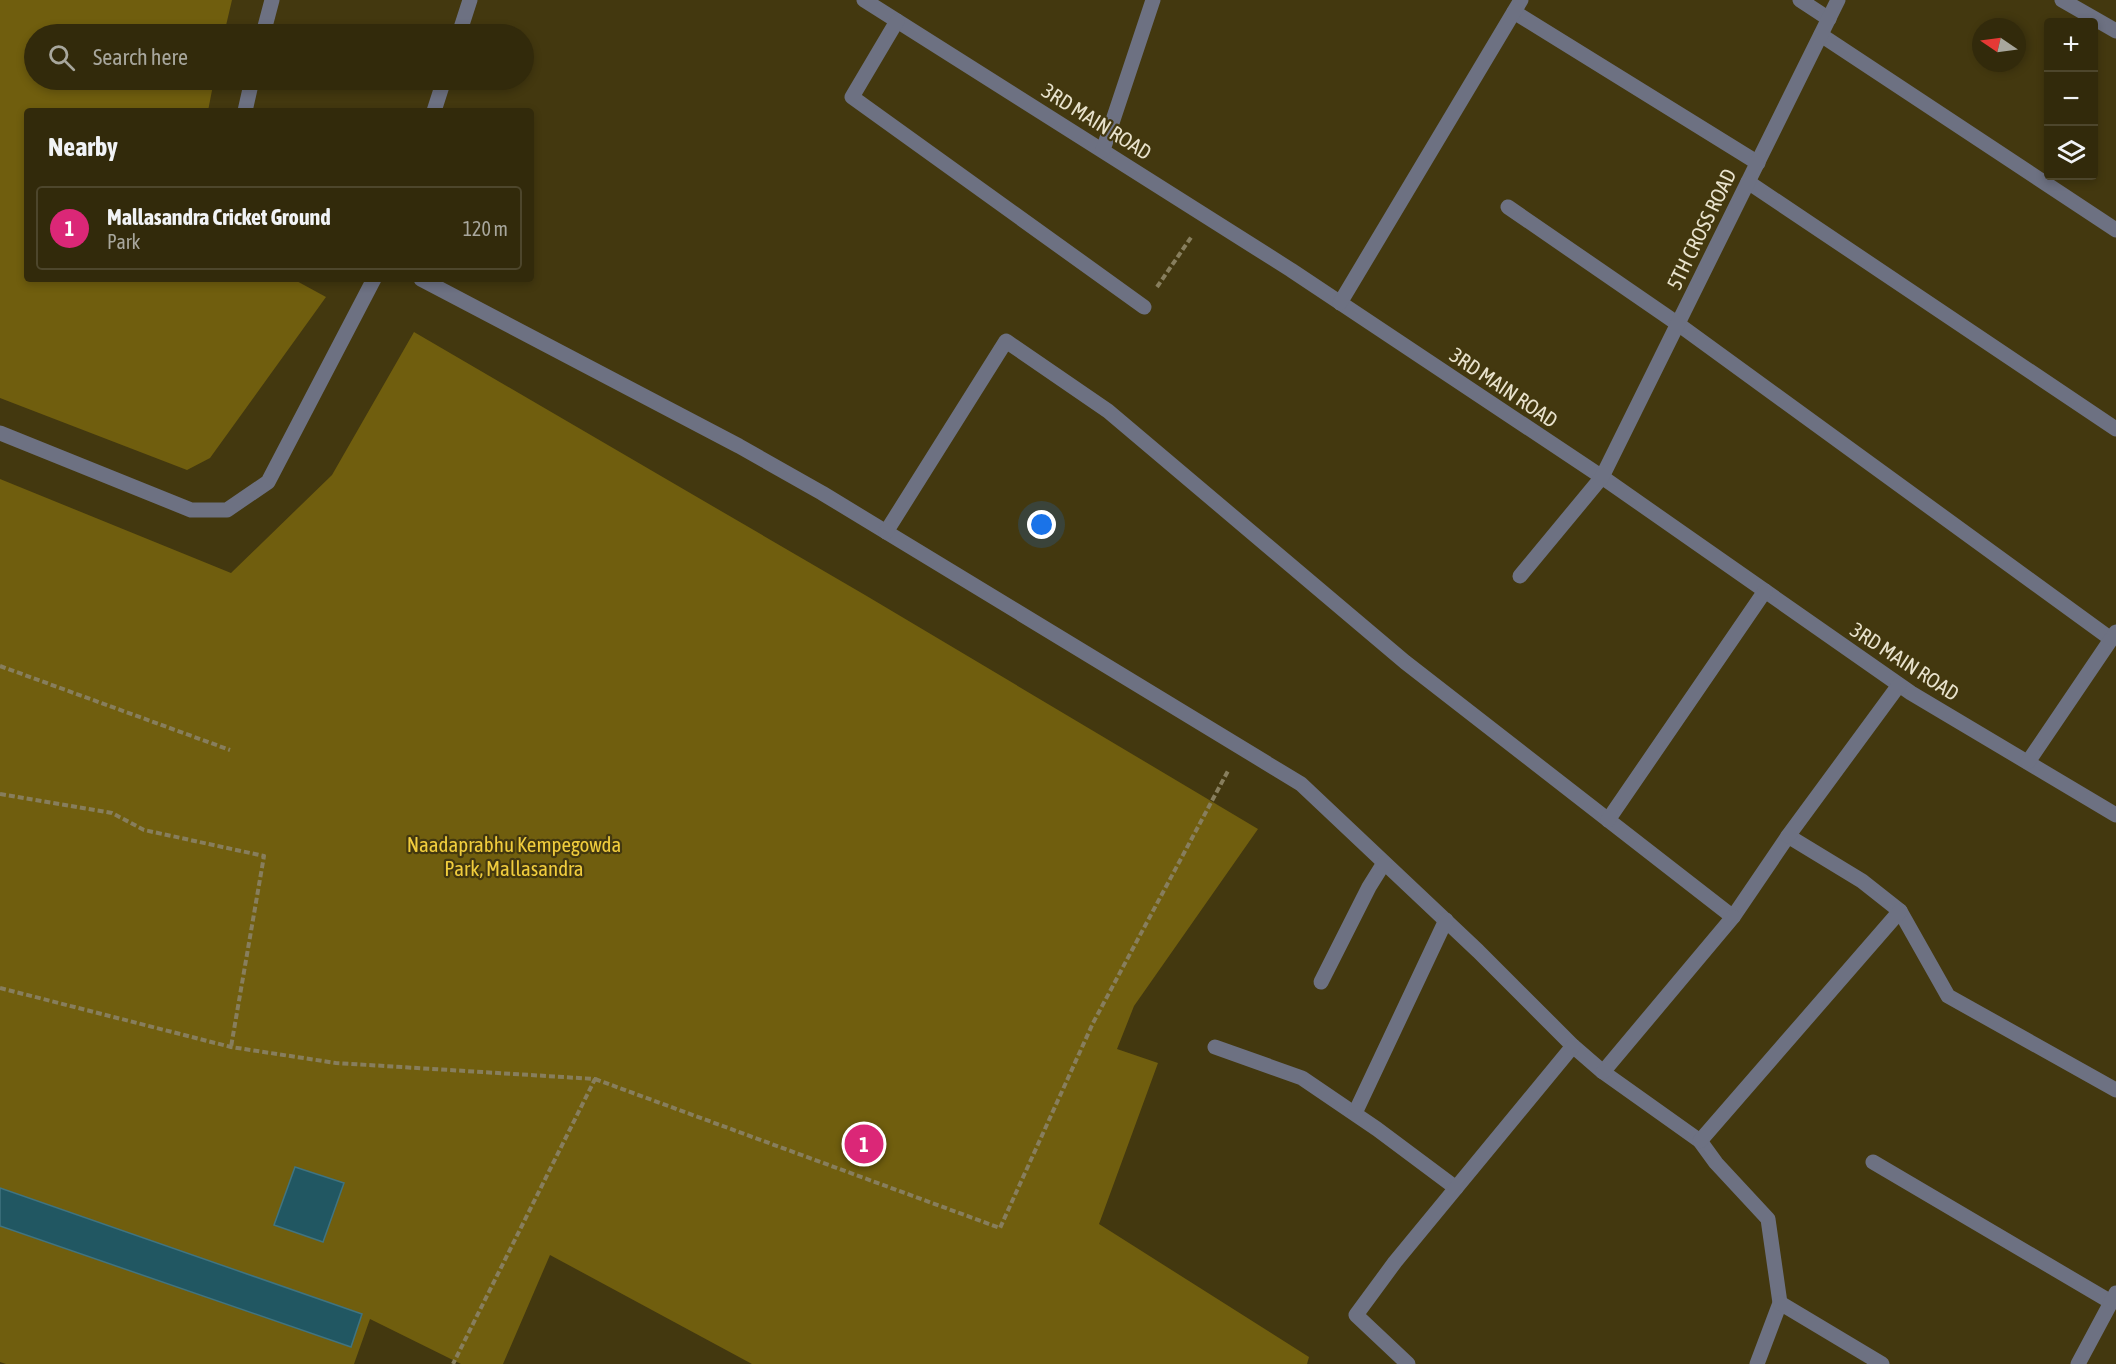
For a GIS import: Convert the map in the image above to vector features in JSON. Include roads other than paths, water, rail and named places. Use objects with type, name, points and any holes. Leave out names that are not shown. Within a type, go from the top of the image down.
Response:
[{"type":"street","points":[[266,24],[272,0]]},
{"type":"street","points":[[462,24],[470,0]]},
{"type":"street","name":"3RD MAIN ROAD","points":[[864,0],[1103,150],[1340,303],[1602,477],[1899,685],[2116,815]]},
{"type":"street","points":[[1103,150],[1153,0]]},
{"type":"street","points":[[1800,0],[1829,19]]},
{"type":"street","name":"5TH CROSS ROAD","points":[[1520,576],[1602,477],[1838,0]]},
{"type":"street","points":[[2062,0],[2116,31]]},
{"type":"street","points":[[1340,303],[1517,6],[1758,163]]},
{"type":"street","points":[[897,21],[852,96],[1144,307]]},
{"type":"street","points":[[1821,35],[2116,230]]},
{"type":"street","points":[[246,108],[250,90]]},
{"type":"street","points":[[435,108],[441,90]]},
{"type":"street","points":[[1748,182],[2116,429]]},
{"type":"street","points":[[1508,207],[1678,324],[2114,636],[2028,762]]},
{"type":"street","points":[[0,433],[190,510],[227,510],[268,482],[372,282]]},
{"type":"street","points":[[427,282],[739,446],[886,532],[1301,784],[1446,920],[1574,1046],[1603,1071],[1700,1141],[1716,1163],[1768,1219],[1780,1303],[1756,1364]]},
{"type":"street","points":[[886,532],[1006,341],[1108,411],[1405,662],[1733,917]]},
{"type":"street","points":[[1608,820],[1765,591]]},
{"type":"street","points":[[1603,1071],[1733,917],[1788,836],[1899,685]]},
{"type":"street","points":[[1788,836],[1862,881],[1900,911],[1948,996],[2116,1090]]},
{"type":"street","points":[[1322,982],[1369,887],[1384,862]]},
{"type":"street","points":[[1700,1141],[1900,911]]},
{"type":"street","points":[[1355,1113],[1446,920]]},
{"type":"street","points":[[1408,1364],[1356,1315],[1395,1262],[1574,1046]]},
{"type":"street","points":[[1215,1047],[1302,1078],[1355,1113],[1456,1188]]},
{"type":"street","points":[[1872,1162],[2114,1297],[2078,1364]]},
{"type":"street","points":[[1780,1303],[1882,1364]]},
{"type":"place","name":"Mallasandra Cricket Ground","points":[[864,1144]]},
{"type":"park label","name":"Naadaprabhu Kempegowda Park, Mallasandra","points":[[514,856]]}]
